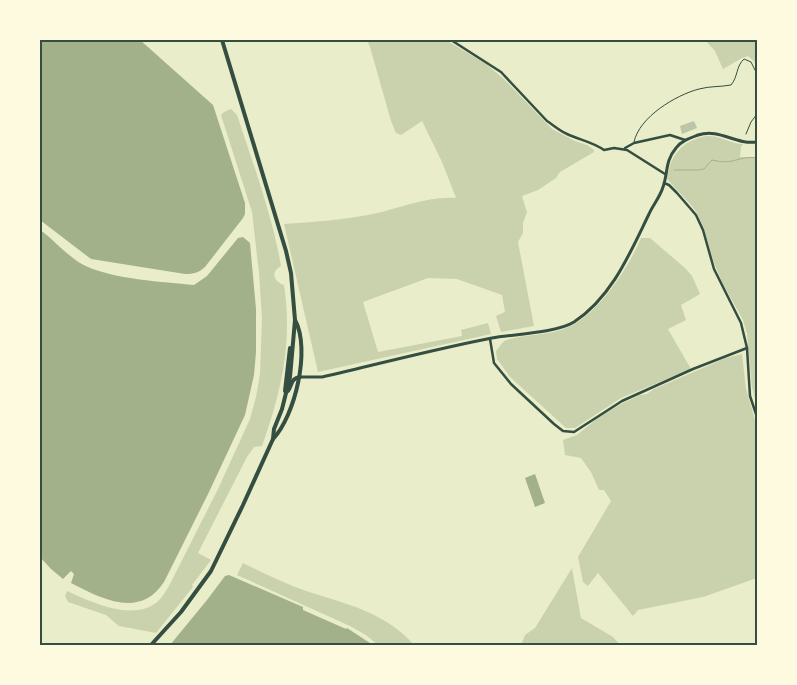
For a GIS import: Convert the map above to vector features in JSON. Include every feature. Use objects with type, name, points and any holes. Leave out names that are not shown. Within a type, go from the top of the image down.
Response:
[{"type":"highway","points":[[222,40],[291,273],[295,320],[291,368],[285,396]]},
{"type":"highway","points":[[151,645],[181,612],[211,571],[273,439],[279,432],[291,406],[300,377],[301,358],[300,329],[295,320]]},
{"type":"highway","points":[[285,396],[284,387],[294,330]]},
{"type":"highway","points":[[291,368],[300,377]]},
{"type":"highway","points":[[273,439],[274,429],[285,396],[292,380],[300,377]]},
{"type":"main road","points":[[300,377],[322,377],[490,338],[566,326],[587,312],[608,288],[630,256],[664,183],[669,161],[675,149],[685,140],[711,133],[721,134],[734,141],[757,142]]},
{"type":"street","points":[[451,40],[501,72],[547,120],[566,134],[599,146],[604,150],[624,149],[665,174]]},
{"type":"street","points":[[624,149],[634,143],[670,135],[685,140]]},
{"type":"street","points":[[664,183],[678,193],[696,215],[703,230],[714,269],[741,323],[747,348],[750,396],[757,417]]},
{"type":"street","points":[[490,338],[494,363],[511,384],[563,431],[574,432],[622,402],[693,369],[747,348]]},
{"type":"lane","points":[[634,143],[636,135],[643,126],[666,103],[698,89],[731,85],[734,82],[739,66],[744,60],[751,62],[757,74]]},
{"type":"lane","points":[[746,134],[757,114]]},
{"type":"shaded area","points":[[40,40],[140,40],[213,105],[245,203],[245,214],[205,267],[196,273],[185,274],[91,259],[40,220]]},
{"type":"shaded area","points":[[367,40],[446,40],[486,64],[504,79],[552,129],[587,145],[594,152],[560,172],[556,178],[538,190],[522,196],[527,212],[523,223],[523,233],[518,242],[534,326],[501,332],[496,316],[505,312],[502,295],[457,279],[428,278],[363,302],[378,352],[462,336],[461,330],[488,323],[491,334],[318,372],[284,224],[351,218],[424,201],[456,198],[442,162],[422,121],[401,135],[396,133]]},
{"type":"shaded area","points":[[705,40],[757,40],[757,69],[754,61],[748,56],[723,69],[715,51]]},
{"type":"shaded area","points":[[231,109],[237,115],[273,227],[281,266],[274,274],[278,282],[284,285],[286,306],[287,327],[284,367],[275,406],[262,446],[254,447],[247,457],[198,553],[211,560],[192,585],[193,587],[156,633],[119,626],[106,615],[68,602],[65,596],[67,591],[99,604],[123,610],[146,608],[156,603],[170,584],[218,489],[250,419],[260,374],[262,318],[252,212],[221,115]]},
{"type":"shaded area","points":[[706,136],[743,144],[740,157],[757,157],[757,406],[752,387],[747,334],[743,320],[722,282],[697,213],[667,179],[671,163],[679,150],[690,141]]},
{"type":"shaded area","points":[[43,232],[76,260],[99,271],[140,279],[194,285],[207,276],[238,238],[243,237],[250,243],[256,309],[256,352],[254,375],[245,415],[164,582],[144,600],[132,603],[120,602],[95,595],[71,583],[74,574],[71,571],[63,579],[40,557],[40,233]]},
{"type":"shaded area","points":[[641,238],[650,238],[685,268],[692,276],[700,294],[681,305],[686,320],[668,329],[691,369],[621,398],[575,428],[566,428],[510,377],[497,359],[496,351],[504,341],[561,330],[586,316],[598,305],[619,278]]},
{"type":"shaded area","points":[[742,354],[746,389],[757,427],[757,578],[703,597],[638,610],[633,616],[598,573],[588,586],[583,582],[578,557],[611,501],[604,490],[599,490],[591,472],[581,458],[565,455],[563,440],[577,435],[599,417],[621,404],[726,358]]},
{"type":"shaded area","points":[[535,474],[545,503],[535,507],[525,478]]},
{"type":"shaded area","points":[[243,563],[298,588],[364,610],[391,625],[414,645],[378,645],[366,635],[350,626],[237,575]]},
{"type":"shaded area","points":[[572,568],[581,618],[613,637],[620,645],[521,645],[525,635],[535,628]]},
{"type":"shaded area","points":[[229,575],[303,607],[303,610],[347,628],[373,645],[170,645],[225,576]]},
{"type":"building","points":[[694,121],[697,128],[682,134],[680,126]]},
{"type":"waterway","points":[[674,170],[704,169],[712,160],[726,162],[751,157],[757,158]]}]
